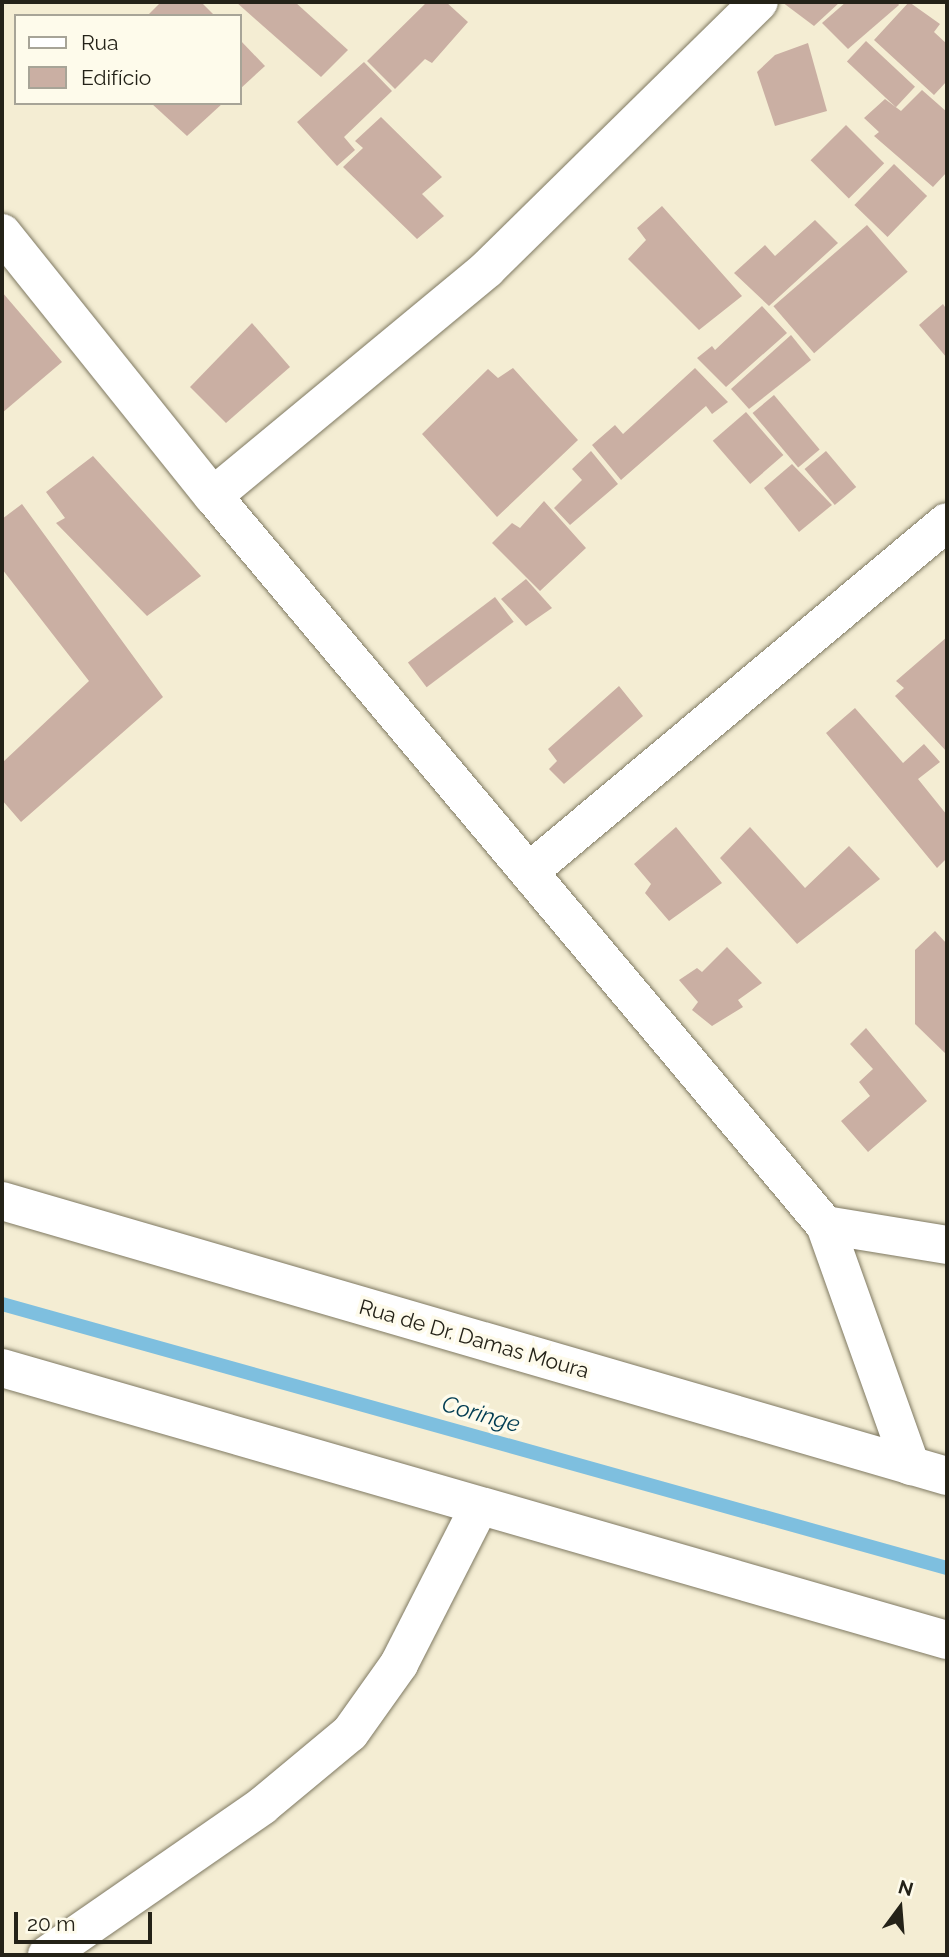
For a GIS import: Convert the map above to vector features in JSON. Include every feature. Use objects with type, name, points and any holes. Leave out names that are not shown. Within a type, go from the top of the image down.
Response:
[{"type":"street","points":[[213,496],[487,269],[759,2]]},
{"type":"street","points":[[2,233],[213,496],[531,870],[825,1225],[911,1466]]},
{"type":"street","points":[[531,870],[947,522]]},
{"type":"street","name":"Rua de Dr. Damas Moura","points":[[2,1201],[947,1476]]},
{"type":"street","points":[[825,1225],[947,1245]]},
{"type":"street","points":[[2,1368],[478,1508],[947,1640]]},
{"type":"street","points":[[47,1955],[262,1806],[350,1733],[399,1664],[478,1508]]},
{"type":"building","points":[[161,2],[201,2],[213,14],[149,14]]},
{"type":"building","points":[[236,2],[295,2],[348,50],[321,77]]},
{"type":"building","points":[[427,2],[446,2],[468,22],[432,63],[425,59],[395,89],[367,61]]},
{"type":"building","points":[[782,2],[840,2],[814,26]]},
{"type":"building","points":[[846,2],[897,2],[899,5],[848,49],[822,23]]},
{"type":"building","points":[[909,2],[940,24],[934,32],[947,44],[947,81],[934,95],[874,40]]},
{"type":"building","points":[[866,41],[915,87],[896,107],[847,61]]},
{"type":"building","points":[[242,42],[265,66],[242,87]]},
{"type":"building","points":[[808,43],[827,111],[775,126],[757,72],[775,55]]},
{"type":"building","points":[[364,62],[392,91],[344,137],[355,150],[337,166],[297,122]]},
{"type":"building","points":[[922,90],[947,112],[947,172],[933,187],[874,136],[879,132],[864,118],[885,99],[901,111]]},
{"type":"building","points":[[153,105],[221,105],[187,136]]},
{"type":"building","points":[[381,117],[442,177],[422,194],[444,216],[417,239],[343,167],[363,148],[355,141]]},
{"type":"building","points":[[846,125],[884,163],[849,199],[811,160]]},
{"type":"building","points":[[894,164],[927,196],[887,237],[854,205]]},
{"type":"building","points":[[662,206],[742,296],[699,330],[628,259],[646,240],[637,228]]},
{"type":"building","points":[[815,220],[838,243],[769,306],[734,273],[765,245],[775,256]]},
{"type":"building","points":[[867,225],[908,272],[814,353],[773,306]]},
{"type":"building","points":[[2,292],[62,362],[2,413]]},
{"type":"building","points":[[943,304],[947,310],[947,358],[919,325]]},
{"type":"building","points":[[762,306],[787,333],[726,387],[697,358],[712,346],[715,350]]},
{"type":"building","points":[[252,323],[290,367],[226,423],[190,387]]},
{"type":"building","points":[[791,335],[811,360],[749,409],[731,389]]},
{"type":"building","points":[[513,368],[578,440],[497,517],[422,434],[488,369],[498,378]]},
{"type":"building","points":[[695,368],[728,402],[712,414],[706,406],[621,480],[592,445],[615,425],[623,434]]},
{"type":"building","points":[[774,395],[820,449],[798,467],[753,413]]},
{"type":"building","points":[[746,412],[783,455],[750,484],[713,441]]},
{"type":"building","points":[[591,451],[618,484],[570,525],[554,508],[582,480],[572,469]]},
{"type":"building","points":[[826,451],[856,487],[835,505],[805,469]]},
{"type":"building","points":[[93,456],[201,576],[147,616],[56,523],[65,518],[46,492]]},
{"type":"building","points":[[792,464],[832,505],[799,532],[764,488]]},
{"type":"building","points":[[544,501],[586,548],[540,591],[492,543],[512,523],[520,528]]},
{"type":"building","points":[[22,504],[163,697],[21,822],[2,800],[2,763],[89,681],[2,569],[2,519]]},
{"type":"building","points":[[526,579],[552,608],[526,626],[501,599]]},
{"type":"building","points":[[495,597],[514,622],[427,687],[408,663]]},
{"type":"building","points":[[947,637],[947,752],[895,696],[904,688],[896,681]]},
{"type":"building","points":[[619,686],[643,716],[564,784],[549,769],[557,761],[548,749]]},
{"type":"building","points":[[855,708],[903,763],[924,744],[940,762],[918,779],[947,815],[947,858],[937,868],[826,733]]},
{"type":"building","points":[[676,827],[722,883],[669,921],[645,893],[651,884],[634,864]]},
{"type":"building","points":[[750,827],[805,888],[849,846],[880,879],[797,944],[720,858]]},
{"type":"building","points":[[935,931],[947,944],[947,1055],[915,1024],[915,950]]},
{"type":"building","points":[[727,947],[762,983],[738,1000],[743,1007],[712,1026],[692,1010],[698,1002],[679,980],[697,968],[702,972]]},
{"type":"building","points":[[866,1028],[927,1101],[868,1152],[841,1121],[870,1096],[859,1082],[873,1069],[850,1044]]},
{"type":"waterway","name":"Coringe","points":[[2,1304],[947,1568]]}]
